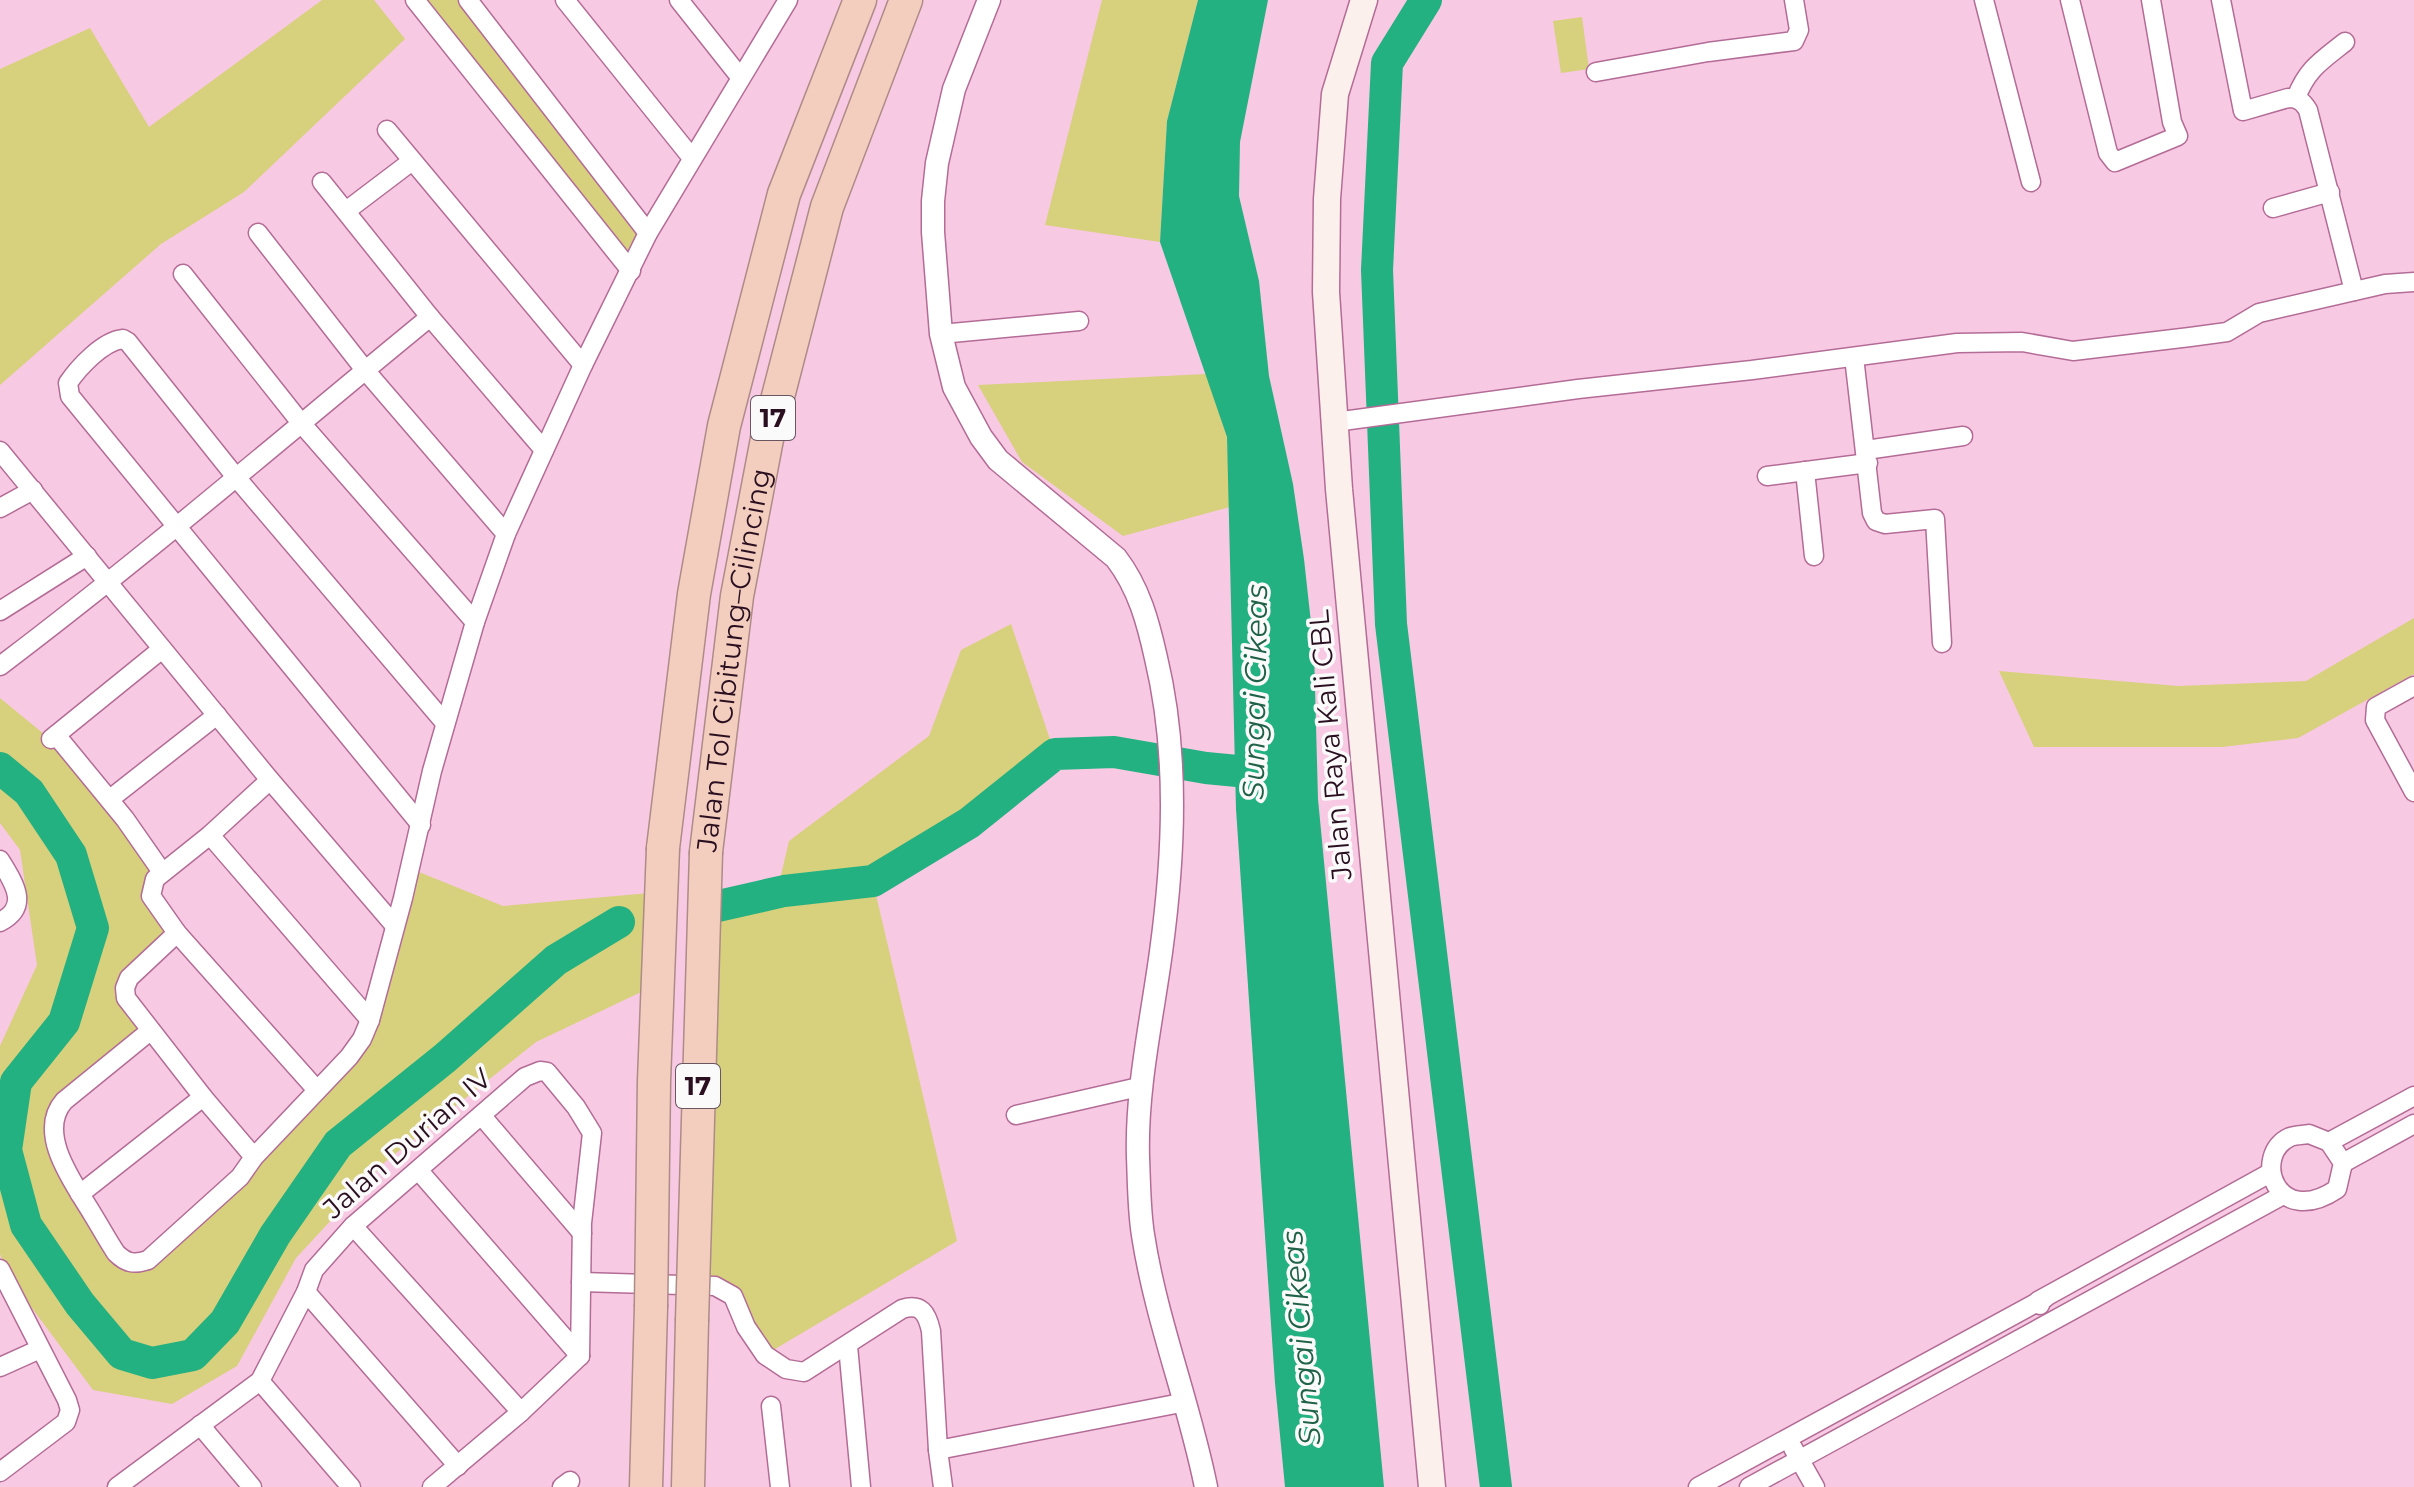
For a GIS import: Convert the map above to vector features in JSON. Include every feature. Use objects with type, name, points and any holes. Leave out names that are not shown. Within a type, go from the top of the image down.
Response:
[{"type":"highway","name":"Jalan Tol Cibitung–Cilincing","points":[[646,1487],[654,1081],[663,848],[694,594],[724,426],[784,194],[860,0]]},
{"type":"highway","name":"Jalan Tol Cibitung–Cilincing","points":[[688,1487],[706,852],[737,596],[767,439],[827,207],[906,0]]},
{"type":"main road","name":"Jalan Raya Kali CBL","points":[[1364,0],[1335,94],[1327,199],[1326,292],[1379,928],[1432,1487]]},
{"type":"street","points":[[415,0],[631,271]]},
{"type":"street","points":[[468,0],[648,233]]},
{"type":"street","points":[[565,0],[692,158]]},
{"type":"street","points":[[679,0],[740,77]]},
{"type":"street","points":[[989,0],[954,89],[937,163],[933,232],[941,334],[954,387],[981,437],[998,460],[1116,558],[1129,576],[1147,617],[1166,697],[1173,808],[1161,952],[1143,1086],[1138,1153],[1143,1234],[1206,1487]]},
{"type":"street","points":[[1596,72],[1708,52],[1794,41],[1799,30],[1794,0]]},
{"type":"street","points":[[1984,0],[2031,182]]},
{"type":"street","points":[[2070,0],[2108,153],[2111,160],[2121,161],[2178,136],[2172,122],[2151,0]]},
{"type":"street","points":[[2221,0],[2243,111],[2296,98]]},
{"type":"street","points":[[150,1031],[58,1108],[55,1118],[58,1145],[80,1194],[116,1253],[123,1260],[138,1263],[148,1260],[240,1177],[254,1157],[356,1048],[370,1020],[445,723],[475,622],[506,534],[583,365],[648,233],[785,1]]},
{"type":"street","points":[[2296,98],[2303,79],[2312,67],[2345,42]]},
{"type":"street","points":[[2296,98],[2308,110],[2354,291]]},
{"type":"street","points":[[387,130],[583,365]]},
{"type":"street","points":[[346,211],[412,161]]},
{"type":"street","points":[[322,182],[430,317],[544,450]]},
{"type":"street","points":[[2273,208],[2330,192]]},
{"type":"street","points":[[258,233],[365,370],[506,534]]},
{"type":"street","points":[[183,274],[301,423],[475,622]]},
{"type":"street","points":[[1335,422],[1957,343],[2022,342],[2073,351],[2190,337],[2227,332],[2259,313],[2385,284],[2414,282]]},
{"type":"street","points":[[0,666],[110,583],[430,317]]},
{"type":"street","points":[[941,334],[1079,321]]},
{"type":"street","points":[[421,825],[68,393],[69,380],[114,341],[123,339],[128,342],[235,476],[445,723]]},
{"type":"street","points":[[1854,357],[1872,513],[1876,521],[1885,524],[1935,519],[1942,643]]},
{"type":"street","points":[[1767,476],[1805,471],[1963,436]]},
{"type":"street","points":[[0,451],[270,780],[395,926]]},
{"type":"street","points":[[1805,471],[1814,556]]},
{"type":"street","points":[[0,508],[33,490]]},
{"type":"street","points":[[0,611],[87,556]]},
{"type":"street","points":[[162,649],[53,737],[110,799],[162,872]]},
{"type":"street","points":[[2414,686],[2376,707],[2375,720],[2414,792]]},
{"type":"street","points":[[110,799],[217,715]]},
{"type":"street","points":[[270,780],[210,835],[162,872],[152,884],[151,896],[177,933],[316,1089]]},
{"type":"street","points":[[210,835],[370,1020]]},
{"type":"street","points":[[0,860],[12,881],[18,901],[13,913],[0,922]]},
{"type":"street","points":[[177,933],[129,978],[125,988],[128,1002],[254,1157]]},
{"type":"street","name":"Jalan Durian IV","points":[[117,1487],[260,1381],[306,1292],[314,1270],[353,1226],[525,1077],[540,1071],[547,1072],[576,1107],[592,1133],[582,1233],[580,1356]]},
{"type":"street","points":[[1016,1115],[1143,1086]]},
{"type":"street","points":[[2329,1142],[2414,1096]]},
{"type":"street","points":[[80,1194],[203,1097]]},
{"type":"street","points":[[481,1115],[582,1233]]},
{"type":"street","points":[[2343,1163],[2414,1124]]},
{"type":"street","points":[[2309,1134],[2329,1142],[2343,1163],[2337,1189],[2322,1199],[2303,1203],[2283,1195],[2270,1173],[2274,1152],[2289,1137],[2309,1134]]},
{"type":"street","points":[[419,1171],[580,1356],[521,1412],[432,1487]]},
{"type":"street","points":[[1698,1487],[2270,1173]]},
{"type":"street","points":[[1749,1487],[2283,1195]]},
{"type":"street","points":[[353,1226],[521,1412]]},
{"type":"street","points":[[0,1472],[66,1422],[70,1410],[1,1273]]},
{"type":"street","points":[[581,1282],[715,1286],[733,1296],[746,1327],[765,1355],[786,1369],[804,1372],[902,1309],[912,1306],[925,1312],[931,1331],[943,1487]]},
{"type":"street","points":[[306,1292],[458,1466]]},
{"type":"street","points":[[2041,1300],[2050,1322]]},
{"type":"street","points":[[848,1346],[861,1487]]},
{"type":"street","points":[[0,1367],[40,1349]]},
{"type":"street","points":[[260,1381],[351,1487]]},
{"type":"street","points":[[938,1450],[1186,1402]]},
{"type":"street","points":[[771,1406],[780,1487]]},
{"type":"street","points":[[200,1425],[252,1487]]},
{"type":"street","points":[[0,1457],[49,1437]]},
{"type":"street","points":[[1788,1439],[1815,1487]]},
{"type":"street","points":[[136,1472],[148,1487]]},
{"type":"shaded area","points":[[322,0],[374,0],[405,39],[244,192],[161,244],[0,385],[0,69],[90,28],[149,127]]},
{"type":"shaded area","points":[[415,0],[468,0],[648,233],[631,271]]},
{"type":"shaded area","points":[[1102,0],[1198,0],[1167,121],[1160,242],[1045,225]]},
{"type":"shaded area","points":[[1582,17],[1589,69],[1561,73],[1553,21]]},
{"type":"shaded area","points":[[1206,374],[1227,437],[1230,507],[1123,536],[1022,462],[978,385]]},
{"type":"shaded area","points":[[2414,618],[2414,674],[2298,738],[2222,747],[2034,747],[1999,671],[2178,686],[2306,681]]},
{"type":"shaded area","points":[[1011,624],[1055,754],[969,823],[873,882],[957,1241],[765,1355],[733,1296],[693,1283],[705,909],[777,892],[789,841],[929,736],[961,650]]},
{"type":"shaded area","points":[[0,698],[50,739],[162,872],[152,883],[177,933],[126,983],[150,1031],[59,1107],[55,1135],[116,1253],[148,1260],[349,1057],[414,870],[503,906],[661,892],[658,984],[536,1042],[385,1162],[296,1258],[237,1366],[172,1404],[93,1390],[8,1276],[0,1254],[0,1046],[37,965],[20,850],[0,823]]},
{"type":"water","name":"Sungai Cikeas","points":[[1198,0],[1268,0],[1240,142],[1239,196],[1259,281],[1269,376],[1293,484],[1304,559],[1314,650],[1318,799],[1384,1487],[1285,1487],[1275,1383],[1236,809],[1227,437],[1160,242],[1167,121]]},
{"type":"waterway","points":[[1426,0],[1387,63],[1377,270],[1391,624],[1496,1487]]},
{"type":"waterway","name":"Sungai Cikeas","points":[[705,909],[784,891],[873,881],[969,823],[1055,754],[1114,752],[1248,772]]},
{"type":"waterway","points":[[0,768],[29,792],[71,855],[93,928],[64,1022],[16,1082],[6,1150],[26,1225],[80,1304],[122,1354],[152,1363],[193,1355],[225,1322],[275,1235],[338,1144],[445,1058],[556,960],[619,922]]}]
